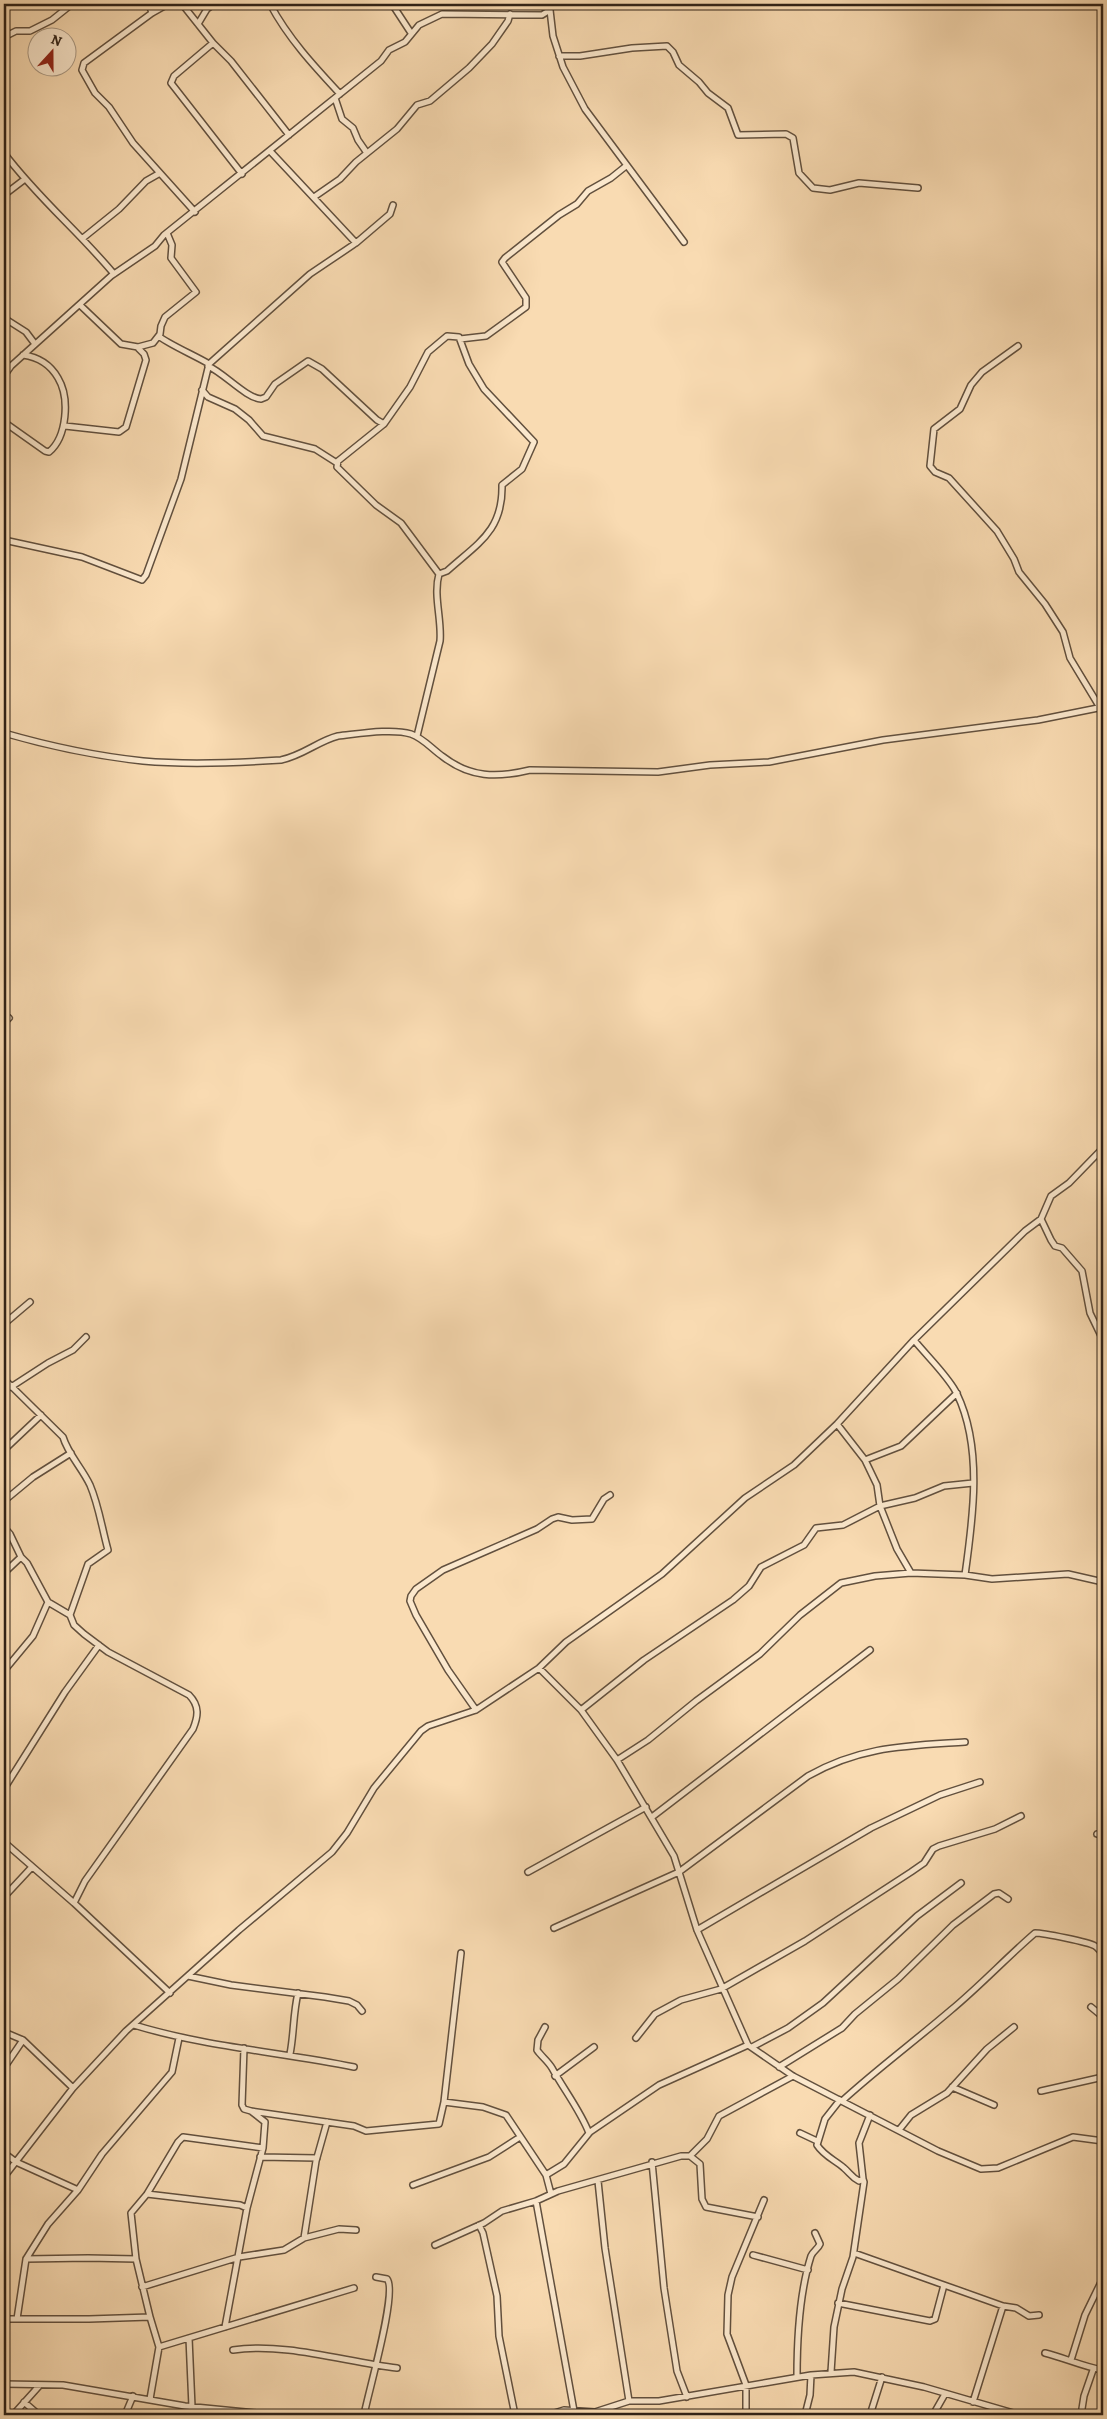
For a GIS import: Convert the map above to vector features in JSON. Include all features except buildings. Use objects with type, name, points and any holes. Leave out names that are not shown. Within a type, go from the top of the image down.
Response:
[{"type":"street","points":[[4,37],[16,31],[30,31],[52,20],[72,4]]},
{"type":"street","points":[[149,4],[152,12]]},
{"type":"street","points":[[168,4],[152,12],[84,62],[82,70],[95,93],[109,107],[133,143],[195,212]]},
{"type":"street","points":[[182,4],[213,43],[231,61],[289,135]]},
{"type":"street","points":[[198,24],[207,9],[214,4]]},
{"type":"street","points":[[278,4],[271,6],[282,27],[338,96],[342,119],[353,128],[358,140],[367,152]]},
{"type":"street","points":[[392,4],[411,33]]},
{"type":"street","points":[[4,376],[23,355],[114,274],[155,246],[167,233],[382,61],[391,48],[405,42],[419,25],[442,14],[542,15],[551,7]]},
{"type":"street","points":[[551,7],[553,36],[570,84],[585,109],[596,121],[626,166],[638,178],[684,242]]},
{"type":"street","points":[[314,197],[340,178],[367,152],[397,130],[417,104],[430,101],[468,68],[492,44],[508,21],[510,14]]},
{"type":"street","points":[[213,43],[174,76],[171,83],[242,174]]},
{"type":"street","points":[[560,56],[580,56],[632,48],[667,46],[673,52],[679,66],[699,82],[708,93],[728,108],[738,135],[786,134],[793,138],[799,173],[813,188],[830,190],[859,183],[918,188]]},
{"type":"street","points":[[270,151],[356,243]]},
{"type":"street","points":[[4,154],[114,274]]},
{"type":"street","points":[[337,463],[384,424],[410,386],[428,352],[447,336],[460,339],[486,336],[526,307],[526,298],[502,262],[559,215],[577,204],[588,191],[611,178],[626,166]]},
{"type":"street","points":[[83,238],[119,209],[146,181],[160,173]]},
{"type":"street","points":[[4,195],[25,179]]},
{"type":"street","points":[[4,540],[82,557],[142,580],[167,521],[181,479],[209,365],[310,274],[356,243],[390,214],[393,205]]},
{"type":"street","points":[[80,305],[121,344],[137,347],[153,343],[159,336],[165,317],[196,292],[171,258],[172,245],[167,233]]},
{"type":"street","points":[[4,318],[26,332],[35,344]]},
{"type":"street","points":[[159,336],[220,371],[247,395],[261,399],[266,397],[275,384],[308,361],[322,369],[377,420],[384,424]]},
{"type":"street","points":[[439,574],[447,571],[494,527],[500,511],[502,485],[522,469],[534,442],[484,389],[470,364],[460,339]]},
{"type":"street","points":[[4,733],[76,751],[144,761],[200,762],[281,760],[294,757],[328,738],[406,733],[417,736],[444,758],[471,773],[512,774],[537,770],[658,772],[710,765],[769,762],[882,740],[1062,716],[1101,706],[1070,658],[1063,632],[1045,604],[1019,572],[1014,559],[997,531],[949,478],[935,472],[930,466],[934,429],[960,409],[971,385],[982,372],[1018,346]]},
{"type":"street","points":[[65,426],[123,431],[129,420],[146,360],[144,354],[137,347]]},
{"type":"street","points":[[4,422],[49,452],[56,446],[65,426],[65,403],[59,379],[40,359],[23,355]]},
{"type":"street","points":[[202,390],[208,397],[235,409],[249,420],[263,436],[321,452],[337,463],[340,470],[376,505],[401,523],[439,574],[437,592],[441,626],[440,641],[417,736]]},
{"type":"street","points":[[4,1023],[9,1018]]},
{"type":"street","points":[[4,2177],[73,2088],[134,2025],[332,1852],[347,1833],[374,1788],[421,1731],[428,1726],[476,1710],[539,1668],[566,1642],[662,1574],[745,1498],[794,1465],[837,1424],[914,1340],[1025,1231],[1041,1219],[1051,1196],[1069,1183],[1103,1148]]},
{"type":"street","points":[[1041,1219],[1055,1246],[1062,1248],[1082,1271],[1090,1313],[1103,1340]]},
{"type":"street","points":[[4,1324],[30,1302]]},
{"type":"street","points":[[11,1387],[48,1363],[73,1350],[86,1337]]},
{"type":"street","points":[[914,1340],[957,1393],[972,1440],[973,1483],[966,1575]]},
{"type":"street","points":[[4,1379],[58,1430],[90,1485],[108,1550],[88,1564],[70,1615]]},
{"type":"street","points":[[866,1460],[901,1446],[957,1393]]},
{"type":"street","points":[[4,1450],[41,1415]]},
{"type":"street","points":[[837,1424],[866,1460],[877,1485],[880,1506],[897,1549],[911,1573]]},
{"type":"street","points":[[4,1501],[33,1477],[71,1453]]},
{"type":"street","points":[[581,1710],[644,1660],[733,1600],[748,1586],[761,1566],[804,1545],[816,1528],[844,1525],[880,1506],[915,1498],[944,1486],[973,1483]]},
{"type":"street","points":[[476,1710],[448,1670],[416,1615],[410,1602],[411,1596],[421,1585],[443,1570],[537,1529],[552,1519],[558,1517],[572,1520],[592,1519],[604,1499],[610,1495]]},
{"type":"street","points":[[4,1527],[10,1534],[21,1557],[27,1563],[48,1602],[70,1615],[74,1625],[99,1646],[190,1695],[195,1700],[198,1713],[193,1730],[85,1881],[74,1903]]},
{"type":"street","points":[[4,1573],[21,1557]]},
{"type":"street","points":[[617,1760],[648,1740],[696,1701],[760,1654],[800,1615],[841,1583],[875,1576],[911,1573],[966,1575],[992,1579],[1068,1574],[1103,1582]]},
{"type":"street","points":[[4,1671],[33,1636],[48,1602]]},
{"type":"street","points":[[4,1789],[65,1692],[99,1646]]},
{"type":"street","points":[[652,1817],[870,1650]]},
{"type":"street","points":[[539,1668],[581,1710],[617,1760],[674,1856],[697,1930],[721,1989],[750,2046],[793,2076],[938,2151],[981,2169],[1003,2167],[1073,2137],[1103,2141]]},
{"type":"street","points":[[554,1928],[679,1872],[808,1776],[831,1763],[859,1753],[915,1745],[965,1742]]},
{"type":"street","points":[[697,1930],[871,1828],[940,1795],[980,1782]]},
{"type":"street","points":[[528,1872],[646,1807]]},
{"type":"street","points":[[636,2038],[655,2014],[681,2000],[721,1989],[805,1941],[924,1863],[933,1850],[939,1846],[995,1829],[1021,1816]]},
{"type":"street","points":[[4,1842],[31,1868],[74,1903],[170,1993]]},
{"type":"street","points":[[4,1897],[31,1868]]},
{"type":"street","points":[[546,2175],[564,2164],[589,2133],[660,2085],[788,2028],[822,2003],[910,1922],[961,1883]]},
{"type":"street","points":[[779,2067],[842,2028],[898,1979],[953,1925],[994,1894],[999,1892],[1008,1900]]},
{"type":"street","points":[[863,2179],[859,2181],[850,2177],[846,2169],[820,2149],[817,2141],[825,2119],[841,2100],[966,1997],[992,1970],[1035,1933],[1047,1933],[1059,1938],[1094,1945],[1103,1955]]},
{"type":"street","points":[[244,2048],[242,2105],[244,2109],[327,2122],[366,2131],[439,2124],[444,2102],[461,1953]]},
{"type":"street","points":[[188,1976],[349,2002],[357,2005],[362,2011]]},
{"type":"street","points":[[290,2054],[293,2038],[293,2013],[298,1993]]},
{"type":"street","points":[[1091,2007],[1103,2017]]},
{"type":"street","points":[[134,2025],[179,2038],[290,2054],[354,2067]]},
{"type":"street","points":[[545,2026],[538,2040],[537,2050],[571,2097],[589,2133]]},
{"type":"street","points":[[899,2130],[911,2115],[941,2097],[987,2049],[1014,2027]]},
{"type":"street","points":[[4,2032],[23,2040],[73,2088]]},
{"type":"street","points":[[17,2319],[26,2259],[48,2224],[78,2190],[102,2154],[172,2072],[179,2038]]},
{"type":"street","points":[[4,2068],[23,2040]]},
{"type":"street","points":[[555,2076],[594,2047]]},
{"type":"street","points":[[435,2245],[479,2225],[502,2211],[652,2162],[690,2156],[707,2139],[719,2116],[793,2076]]},
{"type":"street","points":[[1041,2091],[1103,2077]]},
{"type":"street","points":[[952,2087],[994,2105]]},
{"type":"street","points":[[444,2102],[483,2107],[506,2115],[546,2175],[551,2194]]},
{"type":"street","points":[[225,2327],[247,2208],[263,2148],[265,2122],[251,2111]]},
{"type":"street","points":[[831,2372],[834,2327],[838,2303],[854,2254],[864,2192],[859,2143],[870,2115]]},
{"type":"street","points":[[304,2238],[317,2158],[327,2122]]},
{"type":"street","points":[[800,2133],[817,2141]]},
{"type":"street","points":[[150,2399],[159,2347],[136,2259],[131,2213],[147,2194],[183,2137],[263,2148]]},
{"type":"street","points":[[413,2185],[489,2157],[520,2137]]},
{"type":"street","points":[[4,2153],[16,2162],[78,2190]]},
{"type":"street","points":[[690,2156],[700,2164],[702,2199],[706,2207],[758,2217]]},
{"type":"street","points":[[260,2157],[317,2158]]},
{"type":"street","points":[[652,2162],[654,2206],[677,2371],[687,2397]]},
{"type":"street","points":[[598,2180],[605,2248],[629,2401]]},
{"type":"street","points":[[147,2194],[240,2205],[247,2208]]},
{"type":"street","points":[[746,2415],[746,2385],[729,2342],[727,2325],[728,2295],[732,2277],[764,2200]]},
{"type":"street","points":[[536,2201],[574,2410]]},
{"type":"street","points":[[479,2225],[483,2232],[497,2296],[499,2336],[515,2415]]},
{"type":"street","points":[[142,2287],[239,2257],[284,2250],[304,2238],[339,2229],[356,2230]]},
{"type":"street","points":[[797,2377],[797,2339],[808,2270],[812,2255],[820,2244],[815,2232]]},
{"type":"street","points":[[854,2254],[1003,2306],[1016,2308],[1029,2316],[1039,2315]]},
{"type":"street","points":[[753,2255],[808,2270]]},
{"type":"street","points":[[26,2259],[136,2259]]},
{"type":"street","points":[[364,2415],[382,2339],[391,2287],[387,2278],[376,2277]]},
{"type":"street","points":[[1071,2360],[1085,2315],[1103,2278]]},
{"type":"street","points":[[838,2303],[930,2321],[934,2319],[944,2285]]},
{"type":"street","points":[[159,2347],[354,2288]]},
{"type":"street","points":[[973,2402],[1003,2306]]},
{"type":"street","points":[[4,2319],[89,2320],[150,2317]]},
{"type":"street","points":[[189,2338],[192,2406]]},
{"type":"street","points":[[233,2350],[248,2347],[397,2368]]},
{"type":"street","points":[[1045,2353],[1071,2360],[1094,2370],[1103,2370]]},
{"type":"street","points":[[1081,2415],[1084,2396],[1094,2370]]},
{"type":"street","points":[[548,2415],[564,2410],[595,2412],[629,2401],[659,2401],[687,2397],[746,2385],[831,2372],[854,2372],[882,2377],[1020,2415]]},
{"type":"street","points":[[805,2415],[810,2395],[811,2375]]},
{"type":"street","points":[[870,2415],[882,2377]]},
{"type":"street","points":[[4,2384],[63,2385],[192,2406],[277,2415]]},
{"type":"street","points":[[13,2415],[40,2385]]},
{"type":"street","points":[[933,2415],[945,2394]]},
{"type":"street","points":[[125,2415],[133,2396]]},
{"type":"street","points":[[24,2402],[39,2415]]}]
